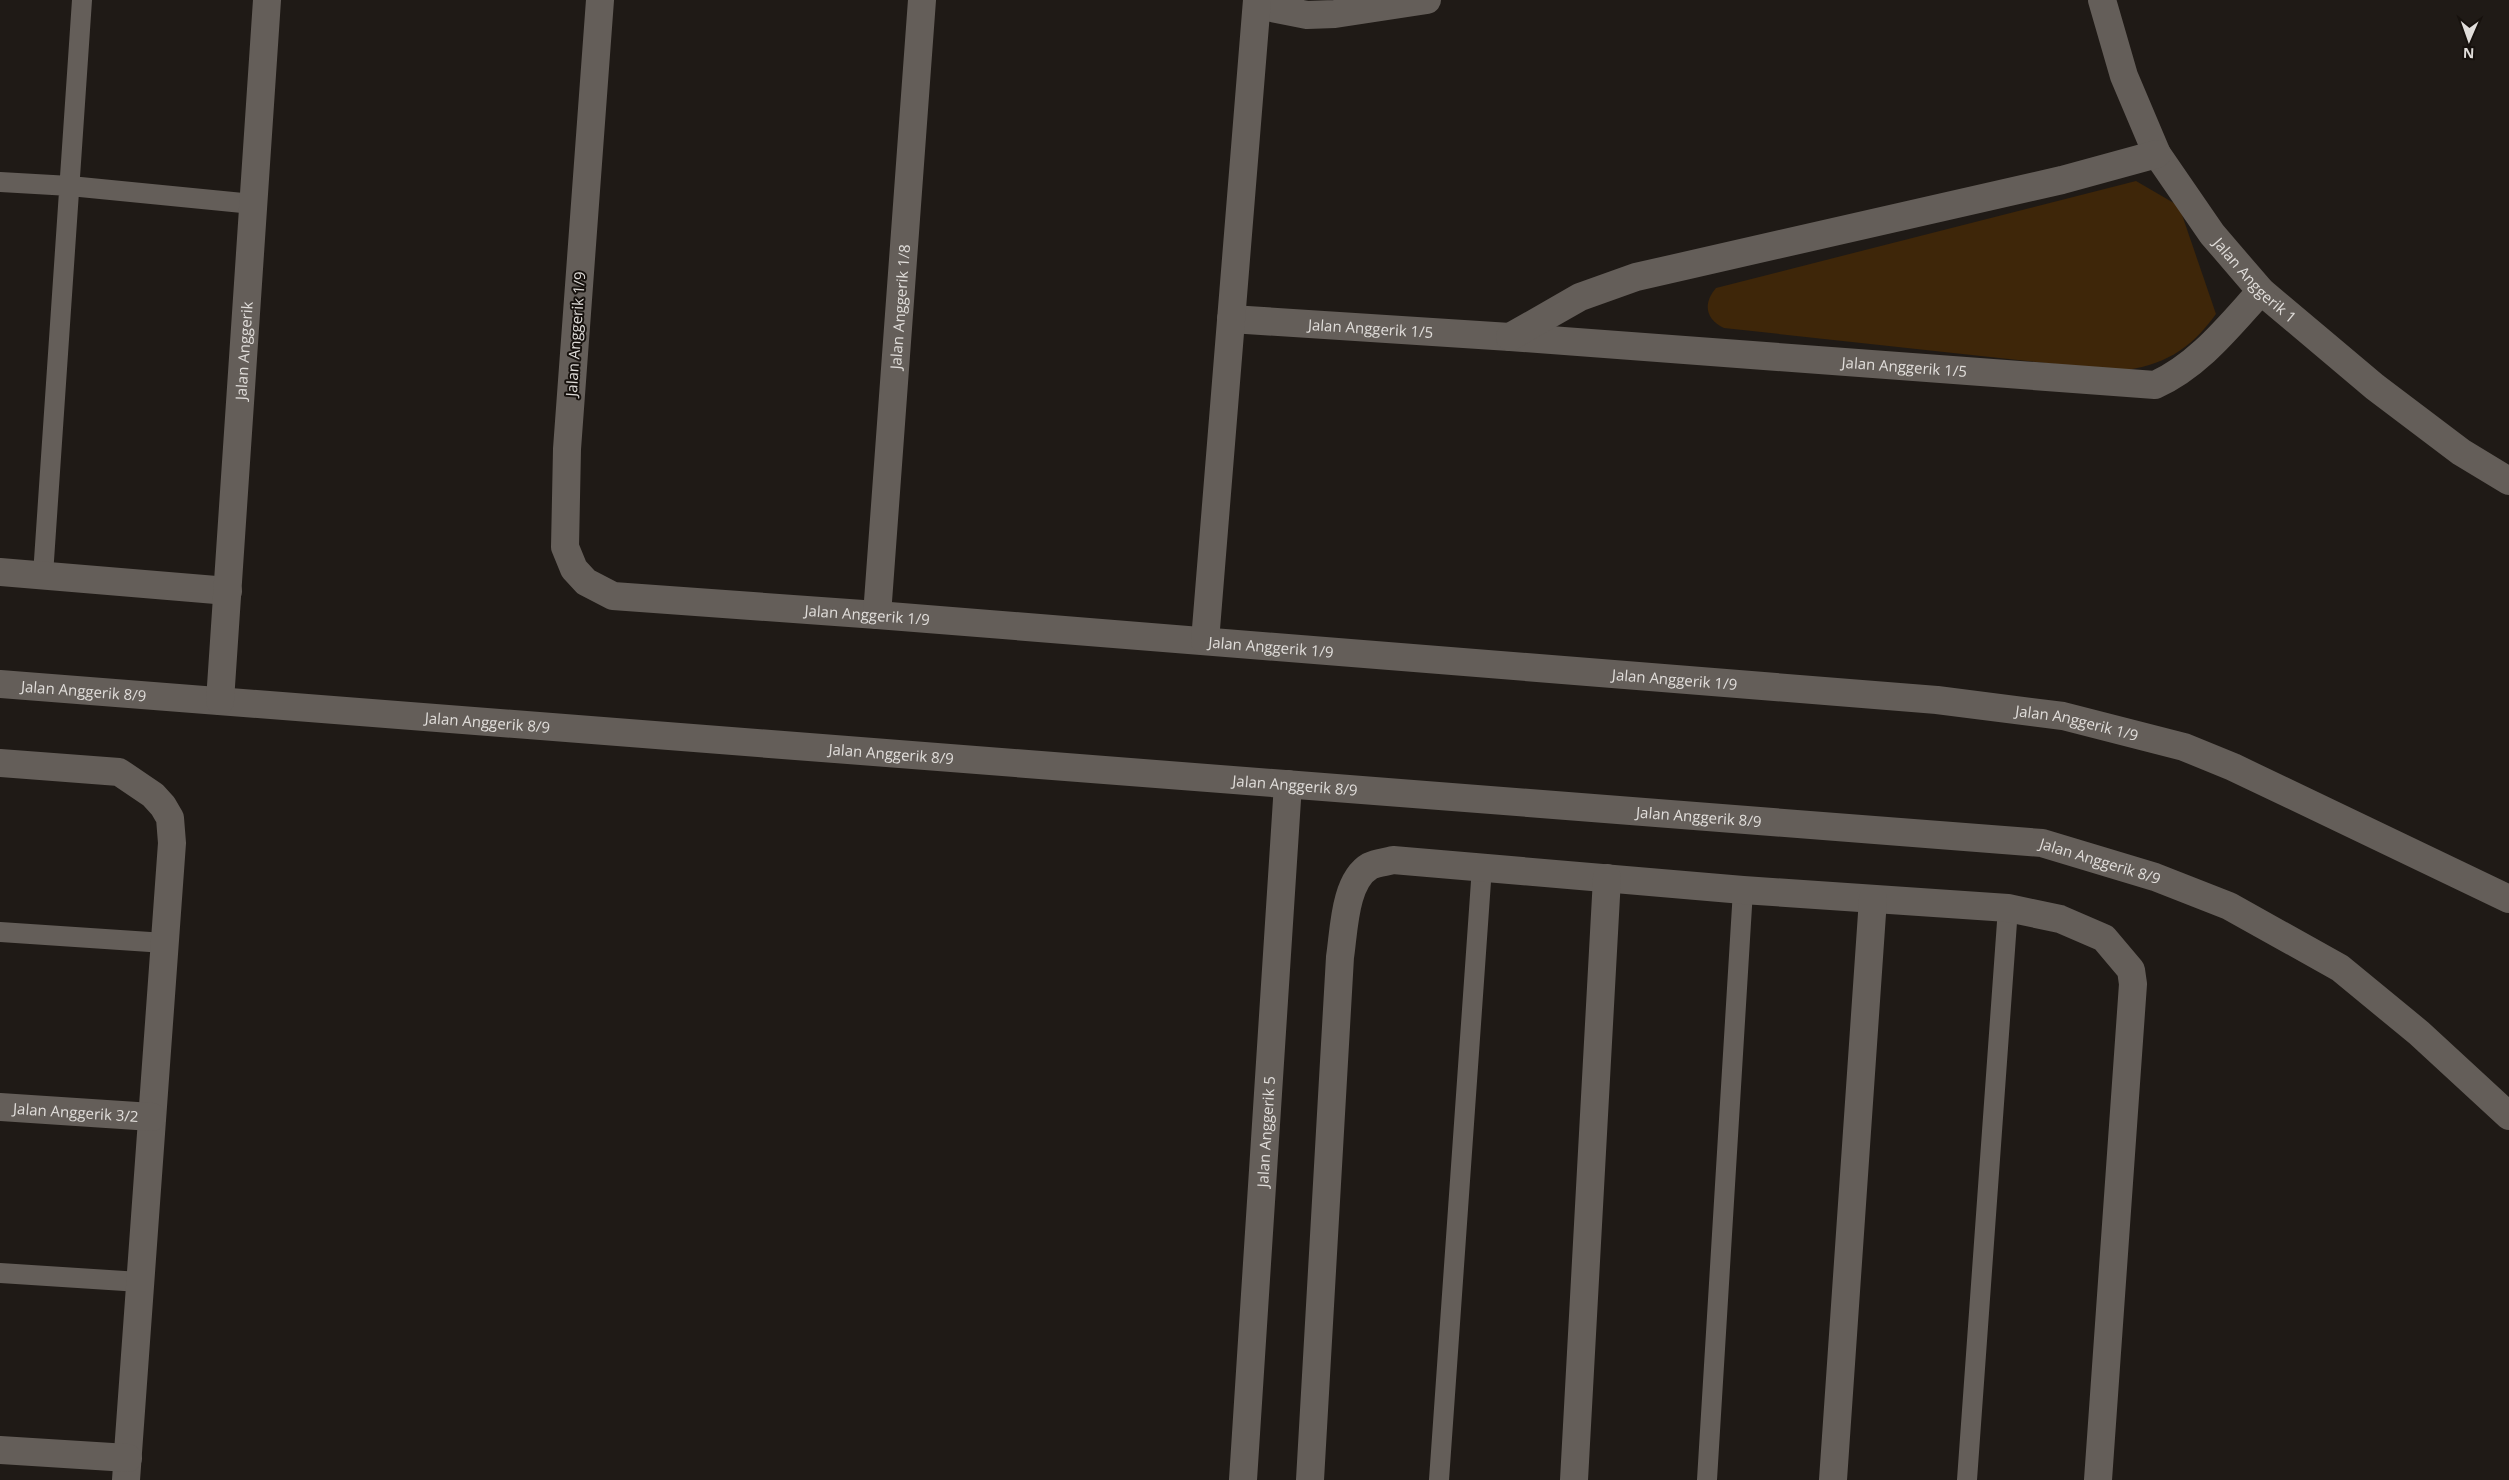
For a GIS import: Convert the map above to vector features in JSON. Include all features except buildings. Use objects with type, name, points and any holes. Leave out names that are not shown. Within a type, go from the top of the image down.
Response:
[{"type":"street","name":"Jalan Anggerik","points":[[220,701],[267,0]]},
{"type":"street","name":"Jalan Anggerik 1/9","points":[[600,0],[567,449],[565,547],[574,569],[586,582],[613,596],[877,615],[1937,700],[2063,716],[2184,746],[2233,767],[2509,899]]},
{"type":"street","name":"Jalan Anggerik 1/8","points":[[877,615],[922,0]]},
{"type":"street","points":[[1204,641],[1257,2],[1307,15],[1335,14],[1427,0]]},
{"type":"street","name":"Jalan Anggerik 1","points":[[2102,0],[2124,76],[2157,154],[2212,234],[2261,291],[2374,388],[2461,452],[2509,481]]},
{"type":"street","points":[[1510,337],[1580,297],[1636,278],[2062,180],[2157,154]]},
{"type":"street","name":"Jalan Anggerik 1/5","points":[[1231,319],[1510,337],[2154,385],[2171,378],[2200,358],[2261,291]]},
{"type":"street","points":[[0,572],[228,591]]},
{"type":"street","name":"Jalan Anggerik 8/9","points":[[0,684],[2042,843],[2155,877],[2229,906],[2340,968],[2418,1033],[2509,1116]]},
{"type":"street","points":[[0,763],[119,772],[153,795],[164,806],[170,818],[172,843],[127,1469],[0,1450]]},
{"type":"street","name":"Jalan Anggerik 5","points":[[1242,1480],[1288,784]]},
{"type":"street","points":[[1310,1480],[1340,957],[1347,905],[1356,882],[1369,866],[1393,860],[1743,890],[2008,908],[2060,918],[2104,938],[2132,970],[2132,1024],[2098,1480]]},
{"type":"street","points":[[1574,1480],[1608,878]]},
{"type":"street","points":[[1833,1480],[1873,899]]},
{"type":"street","name":"Jalan Anggerik 3/2","points":[[0,1107],[152,1117]]},
{"type":"lane","points":[[43,575],[82,0]]},
{"type":"lane","points":[[0,182],[70,186],[253,204]]},
{"type":"lane","points":[[1439,1480],[1482,867]]},
{"type":"lane","points":[[1707,1480],[1743,890]]},
{"type":"lane","points":[[1967,1480],[2008,908]]},
{"type":"lane","points":[[0,932],[165,943]]},
{"type":"lane","points":[[0,1273],[140,1282]]},
{"type":"shaded area","points":[[2136,181],[2179,206],[2216,314],[2206,327],[2185,347],[2149,365],[2119,371],[1724,328],[1713,320],[1708,310],[1709,299],[1716,288]]}]
